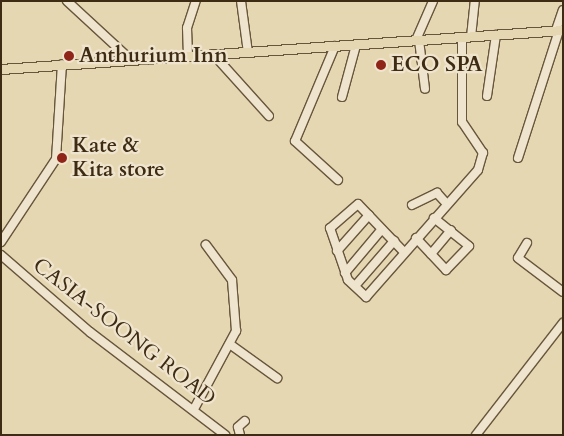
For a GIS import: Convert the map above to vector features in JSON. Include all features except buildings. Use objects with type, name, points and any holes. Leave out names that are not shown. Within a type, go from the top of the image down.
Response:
[{"type":"main road","points":[[1,69],[559,30]]},
{"type":"street","points":[[66,1],[131,60]]},
{"type":"street","points":[[188,56],[187,28],[196,1]]},
{"type":"street","points":[[241,1],[248,53]]},
{"type":"street","points":[[425,90],[417,40],[433,1]]},
{"type":"street","points":[[404,252],[369,215],[355,204],[330,228],[345,273],[366,297],[416,238],[478,170],[483,153],[462,122],[466,37],[475,1]]},
{"type":"street","points":[[518,158],[559,30],[563,10]]},
{"type":"street","points":[[487,96],[496,35]]},
{"type":"street","points":[[342,97],[356,45]]},
{"type":"street","points":[[335,46],[295,141],[338,180]]},
{"type":"street","points":[[214,55],[269,116]]},
{"type":"street","points":[[1,242],[56,159],[62,64]]},
{"type":"street","points":[[412,205],[438,193],[447,204]]},
{"type":"street","points":[[337,252],[369,215]]},
{"type":"street","points":[[416,238],[446,270],[469,246],[434,218]]},
{"type":"street","points":[[345,273],[382,229]]},
{"type":"street","points":[[431,254],[451,230]]},
{"type":"street","points":[[355,286],[394,241]]},
{"type":"street","points":[[527,243],[518,258],[563,292]]},
{"type":"street","points":[[194,409],[231,345],[236,331],[232,280],[206,245]]},
{"type":"street","name":"CASIA-SOONG ROAD","points":[[1,255],[85,328],[194,409],[225,435]]},
{"type":"street","points":[[476,435],[563,323]]},
{"type":"street","points":[[231,345],[277,378]]},
{"type":"street","points":[[240,435],[238,427],[245,421]]},
{"type":"place","name":"Anthurium Inn","points":[[69,56]]},
{"type":"place","name":"ECO SPA","points":[[381,65]]},
{"type":"place","name":"Kate & Kita store","points":[[62,158]]}]
